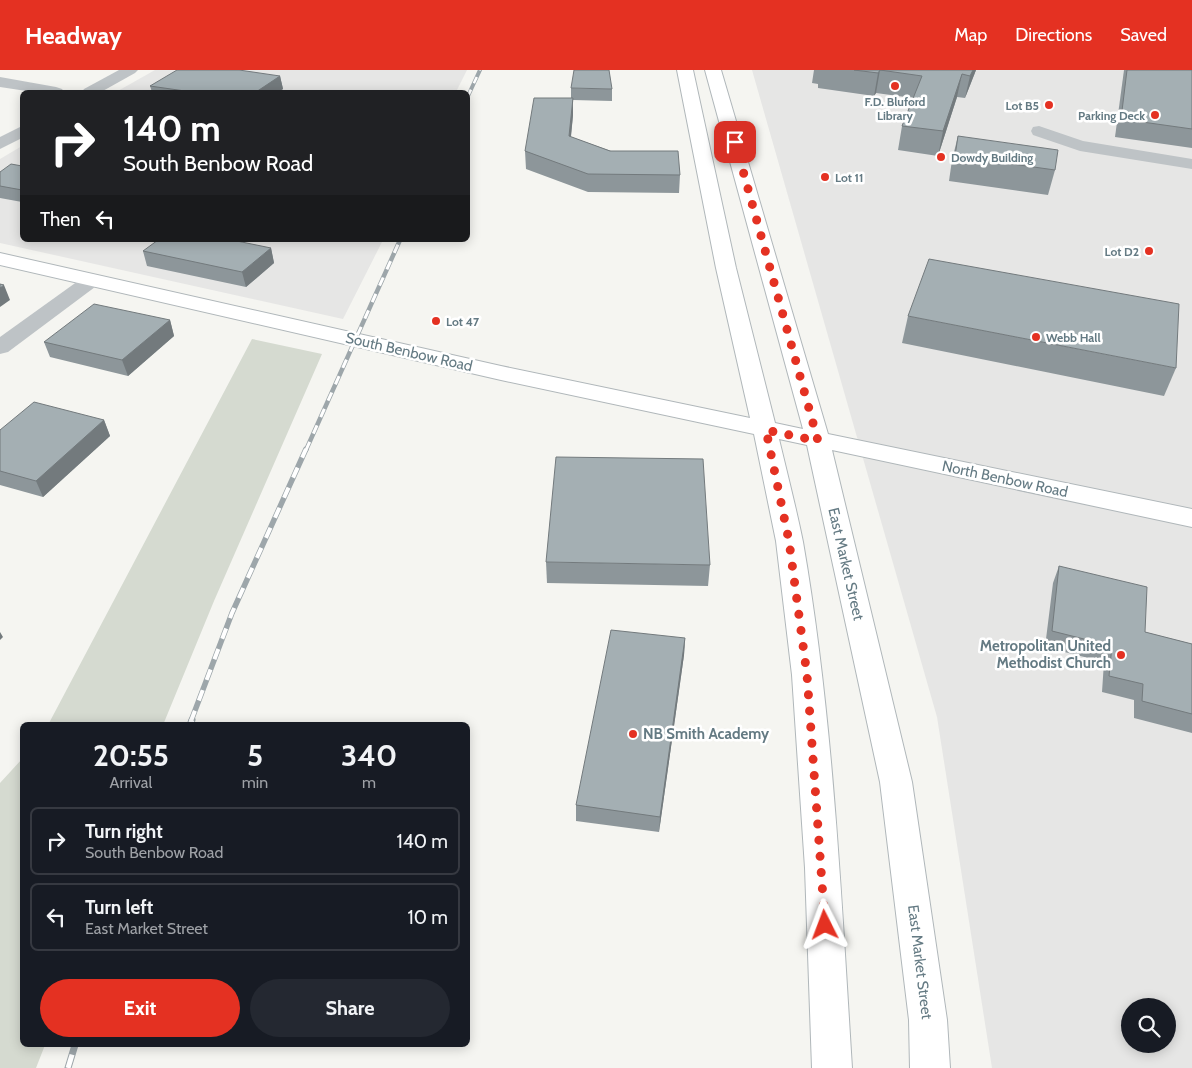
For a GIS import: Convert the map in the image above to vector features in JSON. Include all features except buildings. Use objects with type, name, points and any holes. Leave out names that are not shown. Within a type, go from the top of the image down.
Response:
[{"type":"main road","points":[[685,70],[692,113],[726,268],[766,430],[789,541],[807,675],[822,868],[832,1068]]},
{"type":"main road","name":"East Market Street","points":[[714,70],[818,441],[896,782],[928,1020],[930,1068]]},
{"type":"main road","points":[[692,113],[702,113],[712,118],[743,172]]},
{"type":"main road","name":"South Benbow Road","points":[[0,259],[491,371],[818,441]]},
{"type":"main road","name":"North Benbow Road","points":[[818,441],[1192,518]]},
{"type":"street","points":[[94,90],[130,70]]},
{"type":"street","points":[[0,82],[45,90]]},
{"type":"street","points":[[1039,131],[1080,146],[1192,164]]},
{"type":"street","points":[[0,144],[20,132]]},
{"type":"street","points":[[0,347],[92,280]]},
{"type":"shaded area","points":[[155,70],[467,70],[457,90],[120,90]]},
{"type":"shaded area","points":[[752,70],[1192,70],[1192,1068],[992,1068],[937,717]]},
{"type":"shaded area","points":[[20,147],[20,242],[382,242],[343,319],[0,243],[0,159]]},
{"type":"shaded area","points":[[252,339],[322,354],[214,601],[164,722],[50,722]]},
{"type":"shaded area","points":[[20,761],[20,1047],[44,1047],[36,1068],[0,1068],[0,783]]},
{"type":"railway","points":[[470,92],[480,70]]},
{"type":"railway","points":[[306,450],[399,242]]},
{"type":"railway","points":[[191,721],[232,613],[306,449]]},
{"type":"railway","points":[[68,1068],[74,1047]]},
{"type":"place","name":"F.D. Bluford Library","points":[[895,86]]},
{"type":"place","name":"Lot B5","points":[[1049,105]]},
{"type":"place","name":"Parking Deck","points":[[1155,115]]},
{"type":"place","name":"Dowdy Building","points":[[941,157]]},
{"type":"place","name":"Lot 11","points":[[825,177]]},
{"type":"place","name":"Lot D2","points":[[1149,251]]},
{"type":"place","name":"Lot 47","points":[[436,321]]},
{"type":"place","name":"Webb Hall","points":[[1036,337]]},
{"type":"place","name":"Metropolitan United Methodist Church","points":[[1121,655]]},
{"type":"place","name":"NB Smith Academy","points":[[633,734]]},
{"type":"route","points":[[735,142],[818,441],[766,430],[789,541],[807,675],[825,925]]}]
